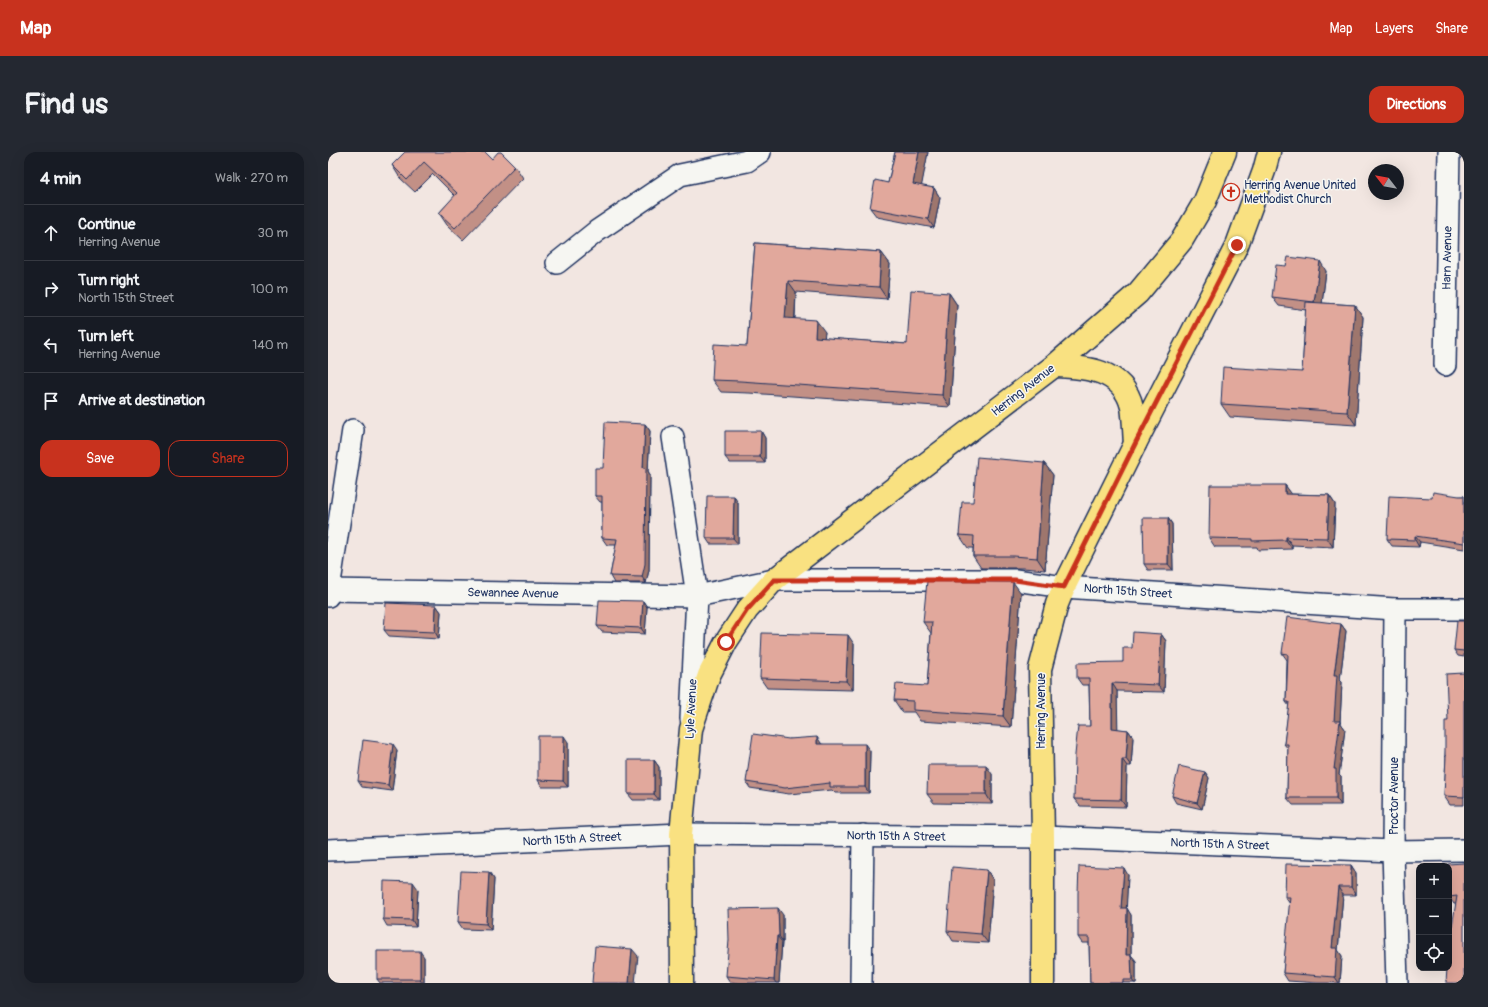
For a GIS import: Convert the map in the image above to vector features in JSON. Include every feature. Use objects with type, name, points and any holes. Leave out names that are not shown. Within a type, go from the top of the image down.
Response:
[{"type":"main road","name":"Herring Avenue","points":[[691,729],[709,675],[726,642],[747,610],[774,580],[1054,366],[1138,293],[1182,240],[1205,201],[1225,152]]},
{"type":"main road","name":"Herring Avenue","points":[[1043,983],[1044,837],[1040,669],[1064,587],[1237,245],[1264,171],[1269,152]]},
{"type":"main road","points":[[1054,366],[1080,366],[1094,369],[1116,381],[1125,391],[1132,406],[1135,444]]},
{"type":"main road","name":"Lyle Avenue","points":[[682,983],[681,834],[691,729]]},
{"type":"street","points":[[557,263],[597,231],[680,175],[747,161],[760,152]]},
{"type":"street","name":"Harn Avenue","points":[[1445,364],[1449,152]]},
{"type":"street","points":[[328,596],[353,430]]},
{"type":"street","name":"Lyle Avenue","points":[[673,437],[697,596],[691,729]]},
{"type":"street","name":"North 15th Street","points":[[697,596],[774,580],[1015,580],[1064,587],[1395,609],[1464,609]]},
{"type":"street","name":"Sewannee Avenue","points":[[328,590],[697,596]]},
{"type":"street","name":"Proctor Avenue","points":[[1395,609],[1393,851],[1397,983]]},
{"type":"street","name":"North 15th A Street","points":[[328,850],[681,834],[1044,837],[1393,851],[1464,850]]},
{"type":"street","points":[[862,983],[863,835]]},
{"type":"building","points":[[405,152],[485,152],[492,159],[498,152],[501,152],[515,166],[455,228],[439,213],[457,193],[424,162],[407,180],[392,165]]},
{"type":"building","points":[[895,152],[919,152],[913,184],[934,188],[928,219],[870,208],[875,180],[888,183]]},
{"type":"building","points":[[755,243],[881,252],[879,287],[788,281],[785,318],[816,320],[815,337],[907,344],[911,290],[949,293],[942,395],[712,380],[714,344],[747,346]]},
{"type":"building","points":[[1288,257],[1320,261],[1314,302],[1272,297],[1276,265],[1286,266]]},
{"type":"building","points":[[1306,302],[1355,305],[1347,412],[1221,404],[1223,367],[1302,372]]},
{"type":"building","points":[[605,422],[645,424],[643,468],[646,468],[645,564],[642,577],[610,576],[617,539],[602,538],[602,496],[595,496],[595,468],[603,468]]},
{"type":"building","points":[[725,431],[761,431],[760,457],[725,457]]},
{"type":"building","points":[[977,457],[1044,463],[1037,558],[1014,556],[973,556],[974,536],[959,535],[962,502],[973,502]]},
{"type":"building","points":[[1210,485],[1285,485],[1285,494],[1329,495],[1327,538],[1286,537],[1286,540],[1252,541],[1252,539],[1209,538]]},
{"type":"building","points":[[1433,492],[1464,496],[1464,543],[1415,536],[1415,540],[1387,539],[1389,496],[1432,498]]},
{"type":"building","points":[[707,496],[734,496],[733,538],[706,538]]},
{"type":"building","points":[[1143,518],[1168,518],[1168,564],[1144,564]]},
{"type":"building","points":[[927,581],[1013,582],[1003,716],[913,710],[913,701],[894,700],[896,684],[927,686],[932,622],[923,622]]},
{"type":"building","points":[[599,600],[643,601],[641,628],[597,626]]},
{"type":"building","points":[[386,603],[436,605],[435,632],[384,630]]},
{"type":"building","points":[[1287,617],[1341,624],[1334,675],[1337,675],[1334,721],[1340,721],[1334,769],[1336,769],[1336,798],[1287,798],[1288,744],[1284,744],[1289,702],[1286,702],[1288,654],[1282,653]]},
{"type":"building","points":[[1457,621],[1464,621],[1464,651],[1454,650]]},
{"type":"building","points":[[1133,632],[1161,634],[1158,685],[1112,683],[1112,728],[1128,730],[1126,759],[1122,759],[1121,800],[1074,799],[1075,755],[1078,726],[1090,726],[1089,678],[1077,678],[1077,663],[1123,662],[1123,648],[1132,648]]},
{"type":"building","points":[[762,633],[848,635],[846,681],[760,678]]},
{"type":"building","points":[[1464,673],[1464,797],[1444,796],[1446,756],[1445,721],[1448,721],[1446,674]]},
{"type":"building","points":[[753,734],[789,739],[817,737],[817,744],[865,744],[865,787],[830,787],[830,783],[785,788],[746,782]]},
{"type":"building","points":[[538,736],[564,736],[563,781],[538,780]]},
{"type":"building","points":[[363,740],[393,744],[388,785],[358,781]]},
{"type":"building","points":[[628,760],[654,760],[654,794],[628,794]]},
{"type":"building","points":[[928,765],[986,765],[986,794],[927,794]]},
{"type":"building","points":[[1179,766],[1205,772],[1197,803],[1172,796]]},
{"type":"building","points":[[1464,863],[1464,983],[1446,983],[1447,971],[1452,971],[1452,927],[1457,896],[1452,897],[1452,864]]},
{"type":"building","points":[[1286,864],[1351,865],[1351,887],[1338,887],[1332,948],[1337,948],[1335,977],[1283,973],[1290,897],[1285,897]]},
{"type":"building","points":[[1079,866],[1124,868],[1121,908],[1127,908],[1126,955],[1131,955],[1132,980],[1123,980],[1123,983],[1090,983],[1089,937],[1078,937]]},
{"type":"building","points":[[952,867],[987,870],[981,934],[947,931]]},
{"type":"building","points":[[461,871],[489,872],[486,924],[458,922]]},
{"type":"building","points":[[384,881],[413,882],[412,920],[383,919]]},
{"type":"building","points":[[778,908],[779,936],[777,936],[774,980],[726,976],[729,940],[728,909]]},
{"type":"building","points":[[595,946],[632,949],[629,983],[592,983]]},
{"type":"building","points":[[377,951],[420,951],[420,979],[377,979]]},
{"type":"place","name":"Herring Avenue United Methodist Church","points":[[1231,192]]},
{"type":"route","points":[[726,642],[747,610],[774,580],[1015,580],[1064,587],[1237,245]]}]
